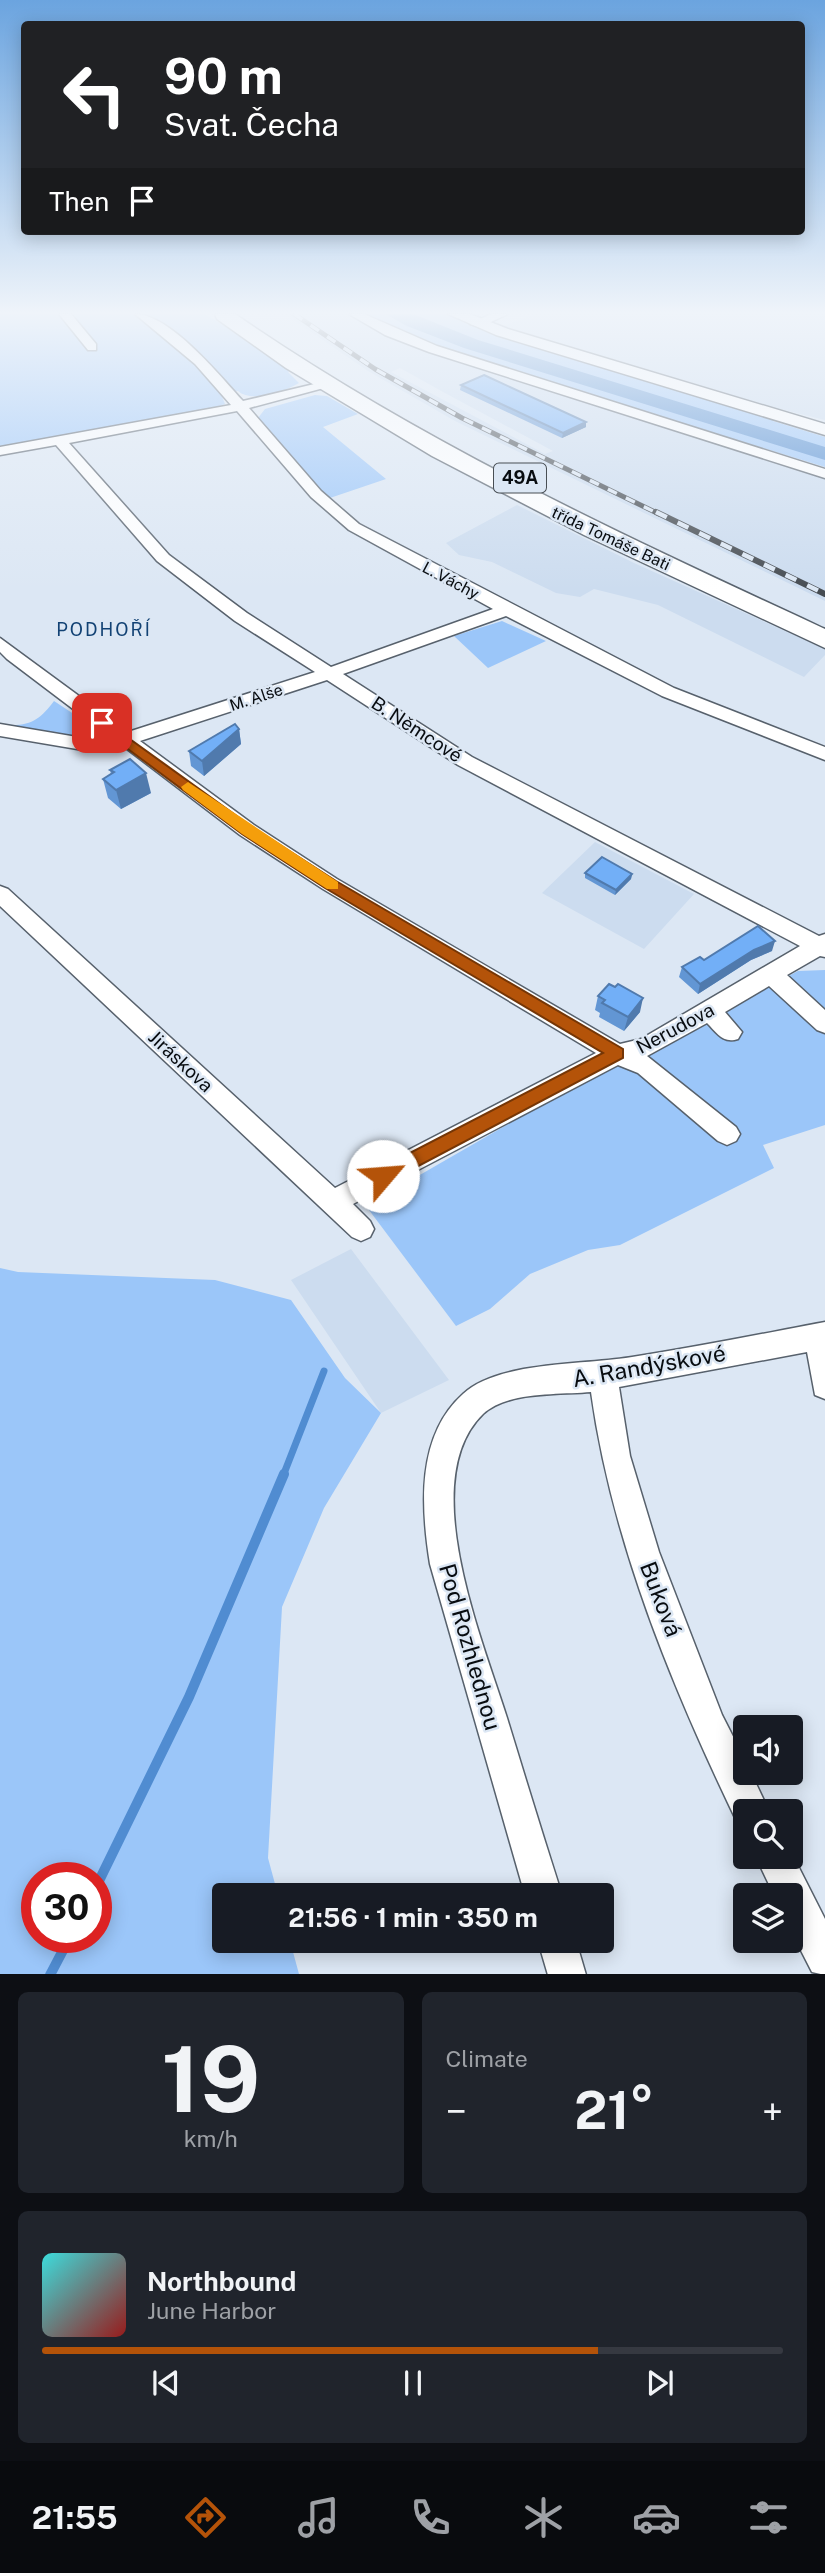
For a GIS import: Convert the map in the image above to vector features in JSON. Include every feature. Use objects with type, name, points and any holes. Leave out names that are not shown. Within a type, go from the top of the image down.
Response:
[{"type":"main road","name":"třída Tomáše Bati","points":[[376,406],[495,481],[825,640]]},
{"type":"main road","name":"třída Tomáše Bati","points":[[383,406],[600,523],[825,621]]},
{"type":"street","points":[[0,451],[246,406]]},
{"type":"street","points":[[612,406],[825,474]]},
{"type":"street","points":[[746,406],[825,430]]},
{"type":"street","name":"L. Váchy","points":[[243,407],[316,494],[344,519],[372,538],[668,692],[825,754]]},
{"type":"street","name":"B. Němcové","points":[[60,440],[65,450],[163,558],[241,617],[465,761],[823,945]]},
{"type":"street","name":"M. Alše","points":[[0,730],[83,744],[124,740],[330,673],[507,610]]},
{"type":"street","points":[[0,643],[124,740],[247,830],[320,878],[617,1054],[646,1066],[727,1135]]},
{"type":"street","name":"Jiráskova","points":[[0,894],[334,1201],[361,1229]]},
{"type":"street","name":"Nerudova","points":[[334,1201],[617,1054],[647,1047],[823,945]]},
{"type":"street","points":[[771,974],[825,1024]]},
{"type":"street","points":[[708,1010],[730,1032]]},
{"type":"street","points":[[822,1336],[825,1385]]},
{"type":"street","name":"A. Randýskové","points":[[475,1402],[501,1389],[603,1376],[822,1336]]},
{"type":"street","name":"Buková","points":[[603,1376],[615,1455],[643,1552],[708,1724],[745,1799]]},
{"type":"street","name":"Pod Rozhlednou","points":[[475,1402],[457,1426],[444,1458],[439,1508],[442,1546],[450,1586],[539,1883]]},
{"type":"street","points":[[780,1869],[825,1959]]},
{"type":"street","points":[[561,1953],[567,1974]]},
{"type":"shaded area","points":[[0,406],[219,406],[211,409],[0,446]]},
{"type":"shaded area","points":[[275,406],[344,406],[358,414],[323,427],[386,479],[327,499],[258,418],[265,409]]},
{"type":"shaded area","points":[[429,406],[455,406],[545,454],[553,451],[470,406],[598,406],[825,478],[825,601]]},
{"type":"shaded area","points":[[627,406],[739,406],[776,418],[773,421],[825,437],[825,467]]},
{"type":"shaded area","points":[[651,406],[692,406],[825,447],[825,460]]},
{"type":"shaded area","points":[[769,406],[825,406],[825,420]]},
{"type":"shaded area","points":[[517,505],[634,563],[825,649],[825,655],[804,677],[658,605],[594,589],[580,597],[556,593],[492,562],[459,555],[446,543]]},
{"type":"shaded area","points":[[502,621],[546,641],[488,668],[454,636]]},
{"type":"shaded area","points":[[54,701],[98,730],[98,736],[82,739],[9,728],[9,725],[35,720]]},
{"type":"shaded area","points":[[595,842],[694,894],[644,949],[542,893]]},
{"type":"shaded area","points":[[825,970],[825,1125],[763,1145],[774,1168],[620,1245],[588,1250],[530,1274],[490,1309],[456,1326],[366,1206],[510,1123],[798,971]]},
{"type":"shaded area","points":[[351,1249],[449,1380],[381,1413],[291,1280]]},
{"type":"shaded area","points":[[0,1268],[18,1272],[215,1280],[291,1300],[345,1378],[381,1413],[324,1508],[282,1607],[268,1858],[275,1883],[212,1883],[212,1953],[293,1953],[299,1974],[0,1974]]},
{"type":"building","points":[[506,406],[552,406],[586,422],[563,433]]},
{"type":"building","points":[[235,724],[239,729],[202,761],[189,751]]},
{"type":"building","points":[[130,759],[146,773],[116,790],[103,779],[114,772],[110,770]]},
{"type":"building","points":[[602,857],[632,874],[616,890],[585,873]]},
{"type":"building","points":[[758,926],[775,941],[754,950],[700,984],[682,967],[700,957],[704,960]]},
{"type":"building","points":[[609,984],[615,987],[618,984],[643,998],[628,1017],[602,1003],[605,1000],[598,996]]},
{"type":"waterway","points":[[283,1476],[324,1371]]},
{"type":"waterway","points":[[108,1862],[189,1697],[284,1474]]},
{"type":"waterway","points":[[51,1974],[62,1953]]},
{"type":"railway","points":[[441,406],[659,514]]},
{"type":"railway","points":[[656,512],[825,594]]},
{"type":"slow traffic","points":[[188,787],[247,830],[333,886]]},
{"type":"district","name":"PODHOŘÍ","points":[[104,630]]},
{"type":"route","points":[[102,723],[247,830],[330,884],[617,1054],[383,1176]]}]
